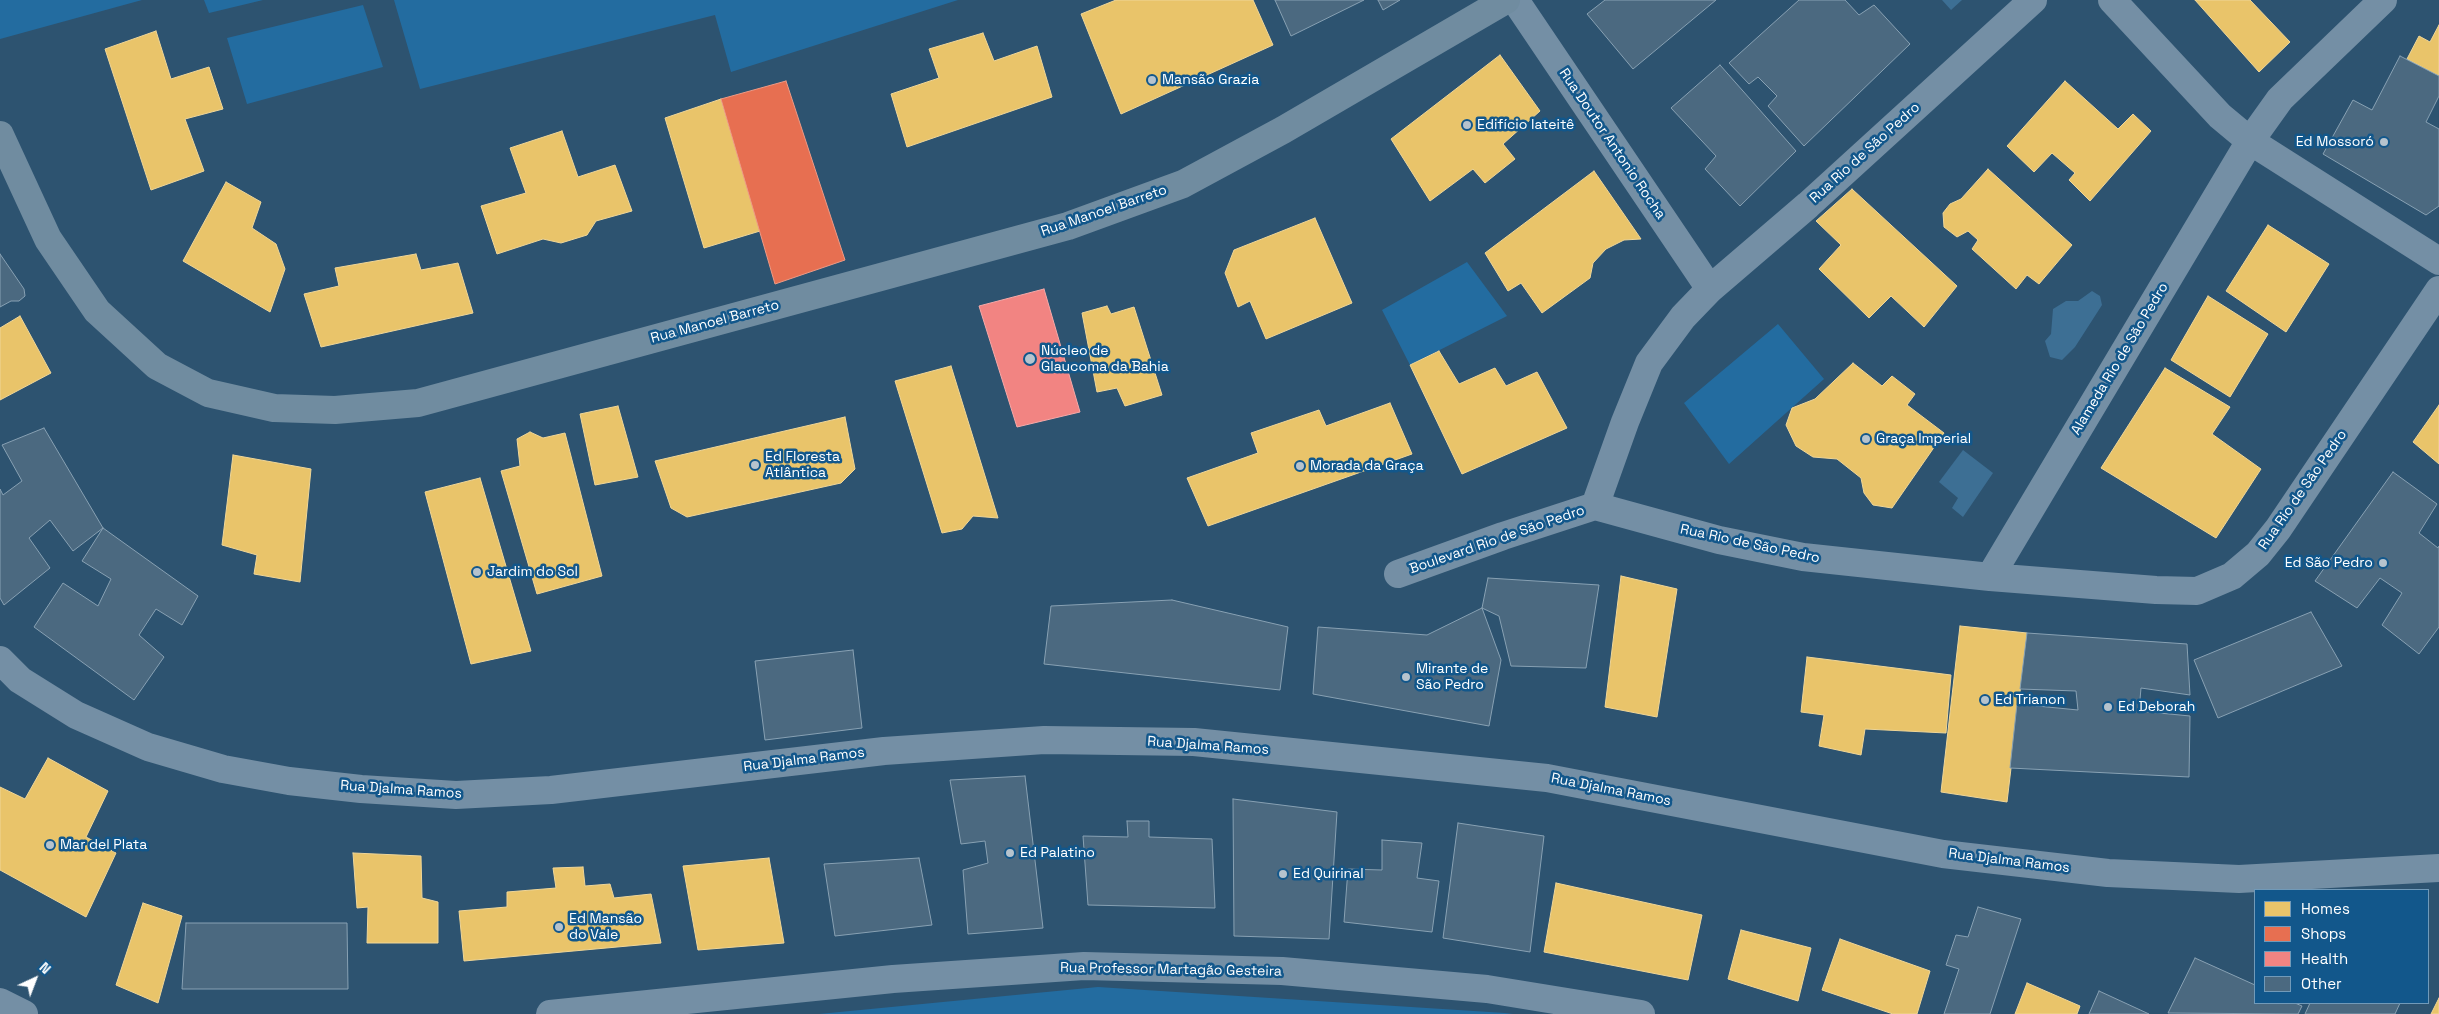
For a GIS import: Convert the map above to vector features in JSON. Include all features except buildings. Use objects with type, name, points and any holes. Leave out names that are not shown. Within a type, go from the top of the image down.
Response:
[{"type":"street","name":"Rua Manoel Barreto","points":[[0,136],[48,239],[97,311],[157,366],[208,393],[274,408],[335,410],[418,403],[1068,226],[1174,188],[1283,130],[1506,0]]},
{"type":"street","name":"Rua Doutor Antonio Rocha","points":[[1515,0],[1710,289]]},
{"type":"street","name":"Rua Rio de São Pedro","points":[[2033,0],[1808,205],[1710,289],[1683,317],[1649,363],[1624,422],[1595,506],[1720,540],[1803,557],[1990,576],[2156,590],[2197,591],[2232,576],[2258,554],[2278,529],[2439,290]]},
{"type":"street","points":[[2112,0],[2220,116],[2250,141],[2439,261]]},
{"type":"street","points":[[2250,141],[2280,99],[2383,0]]},
{"type":"street","name":"Alameda Rio de São Pedro","points":[[1990,576],[2250,141]]},
{"type":"street","name":"Boulevard Rio de São Pedro","points":[[1398,574],[1503,536],[1595,506]]},
{"type":"street","name":"Rua Djalma Ramos","points":[[0,660],[20,680],[76,715],[148,747],[224,769],[289,781],[361,789],[456,795],[551,790],[884,751],[1044,740],[1194,742],[1547,778],[1943,854],[2108,872],[2239,879],[2439,868]]},
{"type":"street","name":"Rua Professor Martagão Gesteira","points":[[550,1014],[892,979],[1084,966],[1282,971],[1477,988],[1641,1014]]},
{"type":"street","points":[[0,1002],[24,1014]]},
{"type":"shaded area","points":[[0,0],[142,0],[0,39]]},
{"type":"shaded area","points":[[204,0],[263,0],[209,13]]},
{"type":"shaded area","points":[[394,0],[958,0],[731,72],[715,15],[420,89]]},
{"type":"shaded area","points":[[1942,0],[1962,0],[1951,10]]},
{"type":"shaded area","points":[[363,5],[383,67],[247,104],[227,38]]},
{"type":"shaded area","points":[[1467,262],[1507,316],[1410,365],[1382,310]]},
{"type":"shaded area","points":[[2092,291],[2100,296],[2102,305],[2075,347],[2062,360],[2050,357],[2045,341],[2051,334],[2053,309],[2066,301],[2078,301]]},
{"type":"shaded area","points":[[1778,324],[1824,379],[1729,464],[1684,403]]},
{"type":"shaded area","points":[[1963,450],[1993,473],[1963,517],[1952,508],[1958,498],[1939,482]]},
{"type":"shaded area","points":[[1098,987],[1505,1013],[1513,1014],[819,1014]]},
{"type":"place","name":"Mansão Grazia","points":[[1152,80]]},
{"type":"place","name":"Edifício Iateitê","points":[[1467,125]]},
{"type":"place","name":"Ed Mossoró","points":[[2384,142]]},
{"type":"place","name":"Núcleo de Glaucoma da Bahia","points":[[1030,359]]},
{"type":"place","name":"Graça Imperial","points":[[1866,439]]},
{"type":"place","name":"Ed Floresta Atlântica","points":[[755,465]]},
{"type":"place","name":"Morada da Graça","points":[[1300,466]]},
{"type":"place","name":"Ed São Pedro","points":[[2383,563]]},
{"type":"place","name":"Jardim do Sol","points":[[477,572]]},
{"type":"place","name":"Mirante de São Pedro","points":[[1406,677]]},
{"type":"place","name":"Ed Trianon","points":[[1985,700]]},
{"type":"place","name":"Ed Deborah","points":[[2108,707]]},
{"type":"place","name":"Mar del Plata","points":[[50,845]]},
{"type":"place","name":"Ed Palatino","points":[[1010,853]]},
{"type":"place","name":"Ed Quirinal","points":[[1283,874]]},
{"type":"place","name":"Ed Mansão do Vale","points":[[559,927]]}]
